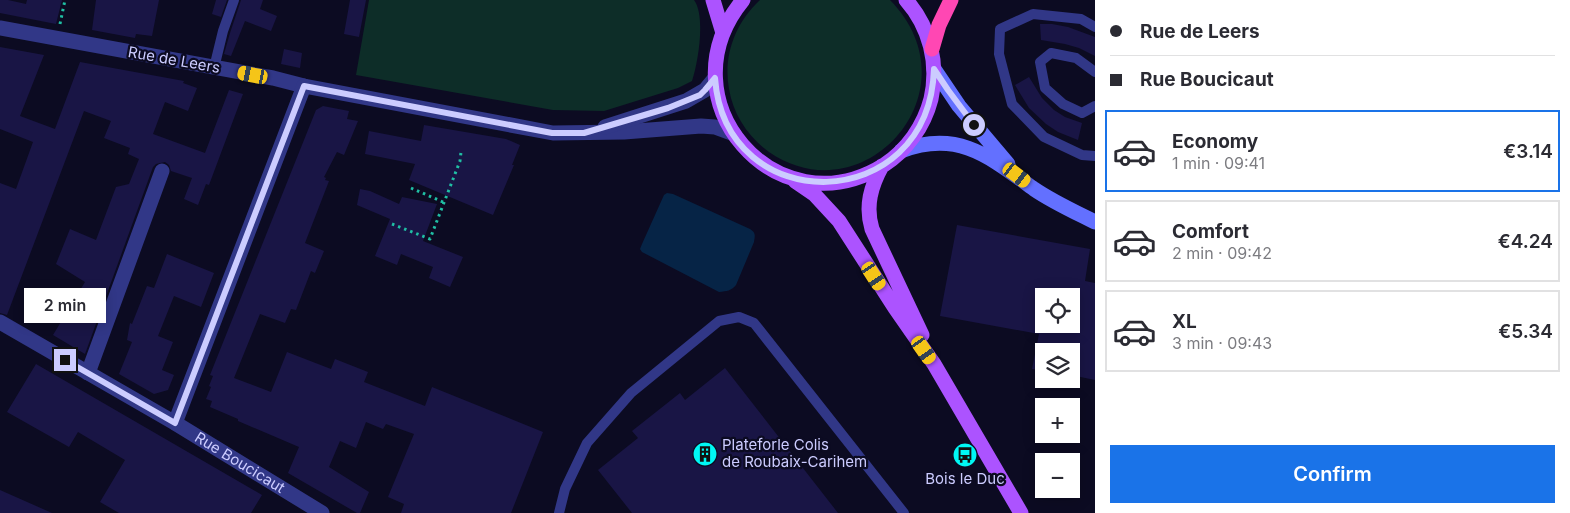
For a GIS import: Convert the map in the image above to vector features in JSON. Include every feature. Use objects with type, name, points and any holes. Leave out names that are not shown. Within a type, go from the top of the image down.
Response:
[{"type":"highway","points":[[932,49],[939,25],[951,0]]},
{"type":"main road","points":[[713,0],[723,33]]},
{"type":"main road","points":[[743,0],[731,16],[723,33],[716,60],[715,78],[720,107],[726,121],[734,134],[752,155],[814,194],[830,211],[934,364],[1021,513]]},
{"type":"main road","points":[[782,174],[802,180],[833,182],[864,175],[882,166],[901,151],[916,134],[933,92],[934,69],[932,49],[924,26],[906,0]]},
{"type":"main road","points":[[882,166],[869,200],[871,224],[934,364]]},
{"type":"street","name":"Rue de Leers","points":[[0,28],[273,78],[304,86],[552,133],[624,132],[700,126],[715,127],[734,134]]},
{"type":"street","points":[[934,69],[960,106],[1017,175]]},
{"type":"street","name":"Rue de Leers","points":[[584,133],[686,101],[705,90],[715,78]]},
{"type":"street","points":[[175,423],[304,86]]},
{"type":"street","points":[[901,151],[920,145],[948,143],[965,147],[985,155],[1017,175],[1035,190],[1095,222]]},
{"type":"street","points":[[88,373],[162,170]]},
{"type":"street","name":"Rue Boucicaut","points":[[0,322],[175,423],[314,511]]},
{"type":"lane","points":[[214,68],[223,31],[234,0]]},
{"type":"lane","points":[[1095,27],[1081,19],[1033,14],[1000,29],[999,54],[1012,104],[1044,137],[1082,155],[1095,156]]},
{"type":"lane","points":[[1095,72],[1076,58],[1051,53],[1040,62],[1045,88],[1063,104],[1082,113],[1095,106]]},
{"type":"lane","points":[[559,513],[565,489],[587,442],[631,394],[720,321],[739,317],[754,322],[904,513]]},
{"type":"path","points":[[57,39],[65,0]]},
{"type":"path","points":[[392,224],[430,239],[460,161],[461,152]]},
{"type":"path","points":[[411,188],[443,202]]},
{"type":"green space","points":[[369,0],[694,0],[700,17],[697,63],[692,81],[678,88],[604,111],[553,110],[356,75]]},
{"type":"green space","points":[[760,0],[890,0],[914,35],[922,71],[916,105],[898,134],[873,157],[841,169],[805,168],[769,152],[748,132],[738,116],[731,98],[728,64],[733,41],[738,30],[751,9]]},
{"type":"water","points":[[667,193],[750,229],[754,233],[754,242],[736,285],[732,288],[719,292],[642,252],[640,249],[642,244],[664,195]]},
{"type":"building","points":[[0,0],[26,4],[27,0],[62,0],[56,24],[0,13]]},
{"type":"building","points":[[96,0],[159,0],[152,36],[136,34],[135,38],[92,30]]},
{"type":"building","points":[[216,0],[227,0],[221,17],[212,14]]},
{"type":"building","points":[[241,0],[263,0],[260,9],[277,16],[271,31],[245,21],[231,56],[224,54]]},
{"type":"building","points":[[350,0],[366,0],[359,37],[344,34]]},
{"type":"building","points":[[1040,24],[1068,27],[1095,37],[1095,56],[1079,48],[1041,40]]},
{"type":"building","points":[[0,47],[44,55],[20,116],[55,129],[80,62],[184,81],[183,83],[197,88],[188,111],[165,102],[153,134],[205,153],[229,90],[243,94],[209,185],[206,184],[198,205],[184,199],[192,178],[171,171],[169,165],[165,162],[156,164],[153,167],[85,354],[53,335],[85,282],[56,264],[70,229],[96,240],[116,187],[129,184],[139,159],[128,154],[130,148],[104,138],[111,121],[84,111],[7,315],[0,313],[0,183],[16,189],[33,142],[0,129]]},
{"type":"building","points":[[284,49],[302,53],[300,68],[281,64]]},
{"type":"building","points":[[1029,77],[1042,98],[1054,110],[1065,117],[1082,123],[1078,140],[1058,132],[1029,108],[1015,85]]},
{"type":"building","points":[[323,106],[349,111],[347,119],[358,121],[344,155],[337,152],[324,177],[326,178],[325,180],[329,181],[305,243],[324,251],[315,273],[311,271],[296,310],[291,309],[285,323],[260,314],[234,378],[271,392],[287,352],[331,369],[335,359],[368,372],[364,382],[425,406],[432,387],[543,432],[511,513],[401,513],[404,504],[388,497],[414,434],[386,424],[383,429],[366,422],[356,448],[340,441],[329,467],[369,492],[360,513],[357,513],[288,473],[299,447],[210,407],[212,401],[206,399],[213,376],[210,375],[316,110]]},
{"type":"building","points":[[424,125],[506,139],[520,145],[512,165],[514,165],[493,215],[409,180],[415,164],[365,154],[369,131],[421,141]]},
{"type":"building","points":[[360,189],[370,191],[399,204],[402,197],[437,204],[423,241],[463,257],[450,287],[429,278],[433,267],[401,254],[397,265],[375,256],[390,219],[357,205]]},
{"type":"building","points":[[957,225],[1090,249],[1085,281],[1095,283],[1095,380],[1080,377],[1080,343],[1037,343],[1039,334],[940,316]]},
{"type":"building","points":[[167,254],[214,273],[201,307],[174,296],[158,336],[173,342],[162,370],[174,375],[168,390],[154,394],[119,374],[132,342],[127,340],[130,323],[132,324],[147,286],[154,288]]},
{"type":"building","points":[[1035,354],[1035,370],[1032,369]]},
{"type":"building","points":[[36,364],[262,495],[251,513],[119,513],[100,502],[125,460],[78,432],[69,447],[7,412]]},
{"type":"building","name":"Plateforle Colis de Roubaix-Carihem","points":[[725,368],[838,513],[632,513],[598,470],[638,438],[632,431],[680,393],[685,400]]},
{"type":"building","points":[[0,490],[52,513],[0,513]]},
{"type":"place","name":"Plateforle Colis de Roubaix-Carihem","points":[[705,454]]},
{"type":"place","name":"Bois le Duc","points":[[965,455]]},
{"type":"route","points":[[65,360],[175,423],[304,86],[552,133],[568,134],[584,133],[694,98],[700,95],[715,78],[718,100],[726,121],[739,141],[752,155],[782,174],[802,180],[823,182],[844,181],[873,171],[892,159],[909,143],[922,124],[930,103],[933,92],[934,69],[974,125]]}]
